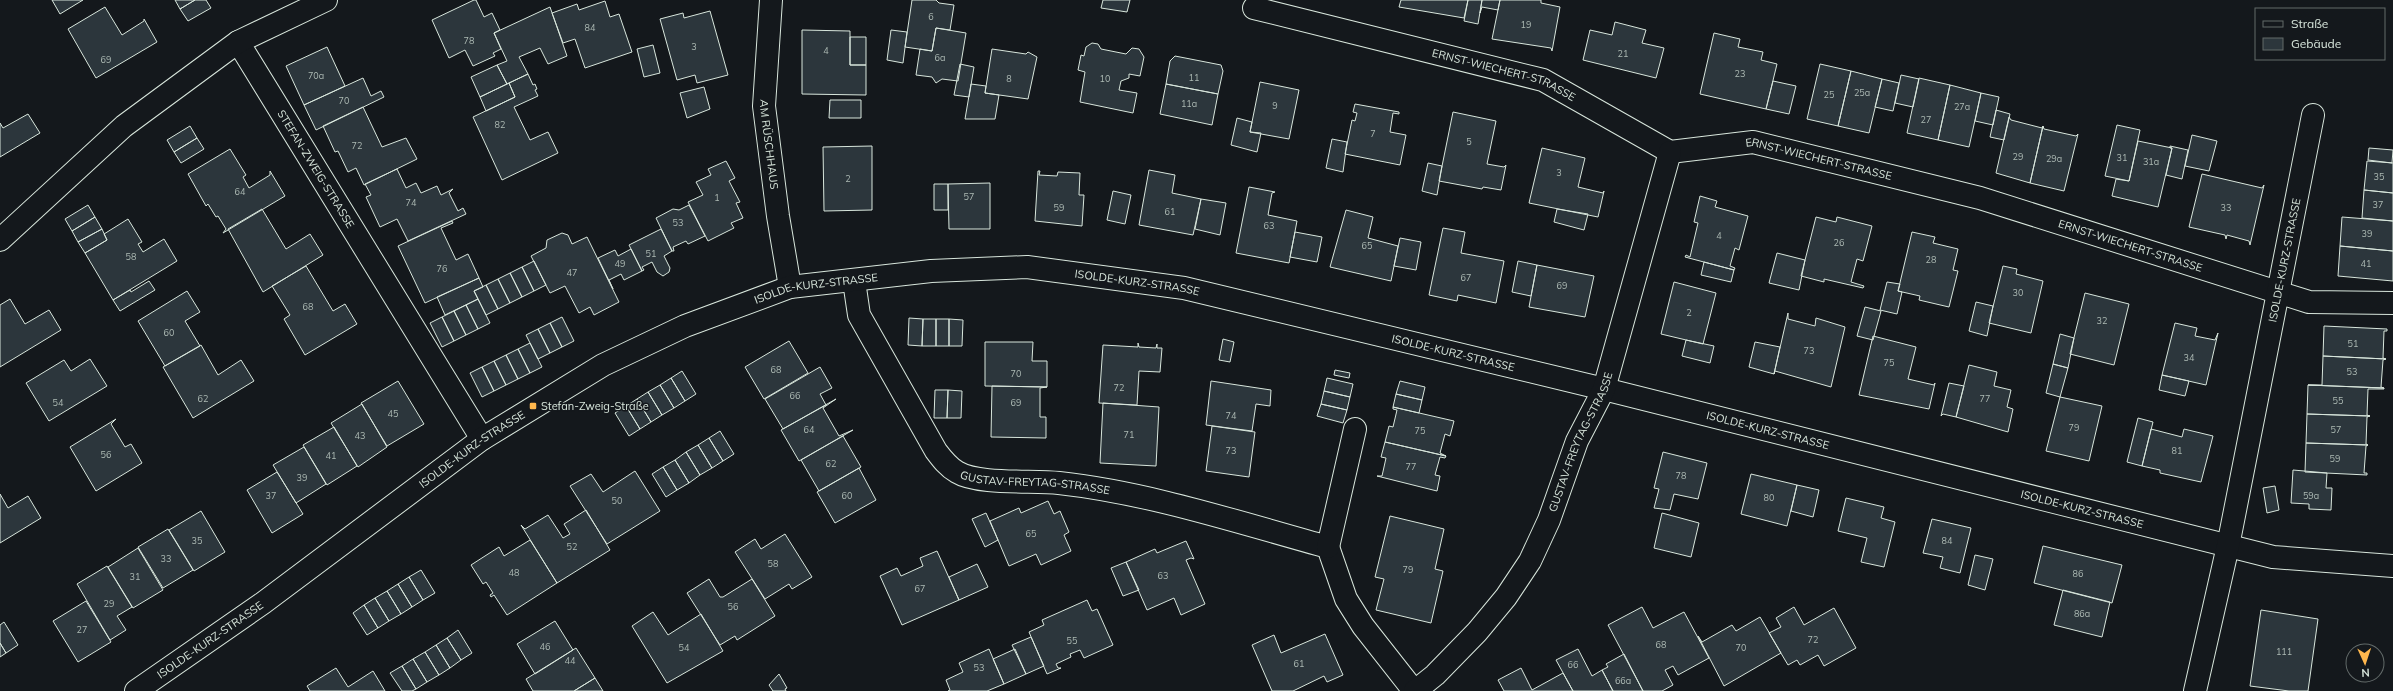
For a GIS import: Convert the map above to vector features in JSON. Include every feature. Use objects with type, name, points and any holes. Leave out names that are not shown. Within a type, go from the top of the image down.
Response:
[{"type":"street","points":[[0,240],[124,126],[238,42],[326,0]]},
{"type":"street","name":"AM RÜSCHHAUS","points":[[771,0],[764,106],[778,216],[790,287]]},
{"type":"street","name":"ERNST-WIECHERT-STRASSE","points":[[1254,8],[1543,80],[1670,152],[1753,142],[1980,198],[2276,293],[2309,302],[2393,303]]},
{"type":"street","name":"STEFAN-ZWEIG-STRASSE","points":[[238,42],[482,439]]},
{"type":"street","name":"ISOLDE-KURZ-STRASSE","points":[[2195,691],[2228,546],[2276,293],[2313,115]]},
{"type":"street","name":"GUSTAV-FREYTAG-STRASSE","points":[[854,281],[858,315],[944,463],[958,473],[987,479],[1059,482],[1147,498],[1328,548],[1346,599],[1363,626],[1414,691],[1435,674],[1477,632],[1506,597],[1530,561],[1549,520],[1577,441],[1604,389],[1670,152]]},
{"type":"street","name":"ISOLDE-KURZ-STRASSE","points":[[136,691],[263,603],[482,439],[602,365],[685,326],[790,287],[854,281],[931,271],[1027,267],[1184,288],[1604,389],[2273,557],[2393,566]]},
{"type":"street","points":[[1328,548],[1356,429]]},
{"type":"building","points":[[52,0],[83,0],[60,14]]},
{"type":"building","points":[[175,0],[195,0],[180,9]]},
{"type":"building","points":[[195,0],[206,0],[211,8],[188,21],[180,9]]},
{"type":"building","points":[[476,0],[484,17],[492,13],[500,30],[494,33],[501,49],[493,53],[495,56],[473,66],[465,50],[449,58],[432,20]]},
{"type":"building","points":[[912,0],[936,0],[939,3],[954,5],[950,30],[936,28],[932,51],[905,47]]},
{"type":"building","points":[[1103,0],[1130,0],[1127,12],[1101,8]]},
{"type":"building","points":[[1401,0],[1468,0],[1464,18],[1399,7]]},
{"type":"building","points":[[1468,0],[1482,0],[1478,24],[1464,21]]},
{"type":"building","points":[[1482,0],[1500,0],[1498,10],[1482,7],[1480,13]]},
{"type":"building","points":[[1500,0],[1541,0],[1541,3],[1560,7],[1552,51],[1551,48],[1492,39]]},
{"type":"building","points":[[605,1],[610,17],[619,14],[632,52],[585,68],[575,39],[563,43],[552,13],[577,4],[579,10]]},
{"type":"building","points":[[105,7],[122,35],[144,21],[144,19],[157,42],[96,78],[68,29]]},
{"type":"building","points":[[550,7],[567,56],[548,64],[540,48],[519,57],[528,74],[507,84],[497,65],[507,61],[494,33]]},
{"type":"building","points":[[710,11],[728,75],[697,83],[695,75],[677,80],[660,19],[683,13],[684,18]]},
{"type":"building","points":[[1615,22],[1646,30],[1642,43],[1664,48],[1656,78],[1583,60],[1590,30],[1612,35]]},
{"type":"building","points":[[936,28],[966,33],[958,81],[942,79],[936,83],[932,77],[916,75],[920,49],[932,51]]},
{"type":"building","points":[[802,30],[850,31],[850,65],[866,65],[866,95],[802,94]]},
{"type":"building","points":[[891,30],[907,32],[903,63],[887,60]]},
{"type":"building","points":[[1714,33],[1740,39],[1738,47],[1763,52],[1761,60],[1777,64],[1766,109],[1700,94]]},
{"type":"building","points":[[850,37],[866,37],[866,65],[850,65]]},
{"type":"building","points":[[1092,43],[1098,44],[1101,49],[1126,54],[1132,48],[1139,49],[1144,57],[1140,76],[1129,74],[1129,78],[1121,81],[1119,90],[1137,93],[1133,113],[1080,102],[1085,72],[1078,70],[1081,55],[1084,56],[1086,47]]},
{"type":"building","points":[[653,45],[660,73],[644,77],[637,49]]},
{"type":"building","points":[[327,47],[345,86],[304,105],[286,66]]},
{"type":"building","points":[[992,49],[1026,54],[1028,52],[1037,57],[1028,99],[985,93]]},
{"type":"building","points":[[1175,56],[1221,65],[1223,71],[1218,94],[1166,84],[1170,61]]},
{"type":"building","points":[[960,64],[974,67],[969,97],[954,95]]},
{"type":"building","points":[[1820,64],[1851,71],[1838,126],[1807,119]]},
{"type":"building","points":[[497,65],[507,84],[480,97],[471,77]]},
{"type":"building","points":[[1851,71],[1882,79],[1869,133],[1838,126]]},
{"type":"building","points":[[528,74],[533,85],[535,84],[537,89],[535,90],[538,96],[514,107],[530,140],[548,132],[558,153],[502,180],[473,117],[515,97],[509,83]]},
{"type":"building","points":[[1901,75],[1919,79],[1913,107],[1895,103]]},
{"type":"building","points":[[363,78],[371,96],[381,91],[384,97],[316,130],[304,105]]},
{"type":"building","points":[[1919,78],[1950,85],[1938,140],[1907,133]]},
{"type":"building","points":[[1882,79],[1899,83],[1893,111],[1875,107]]},
{"type":"building","points":[[1773,81],[1796,86],[1789,114],[1766,109]]},
{"type":"building","points":[[1260,82],[1299,90],[1289,139],[1250,132]]},
{"type":"building","points":[[509,83],[515,97],[486,111],[480,97]]},
{"type":"building","points":[[971,84],[986,86],[985,93],[999,95],[995,119],[965,119]]},
{"type":"building","points":[[1166,84],[1218,94],[1212,125],[1160,114]]},
{"type":"building","points":[[1950,85],[1981,93],[1969,147],[1938,140]]},
{"type":"building","points":[[704,87],[710,109],[687,118],[680,93]]},
{"type":"building","points":[[1981,93],[1999,97],[1993,125],[1975,121]]},
{"type":"building","points":[[830,100],[861,100],[861,118],[829,118]]},
{"type":"building","points":[[1355,104],[1399,112],[1399,114],[1393,113],[1390,132],[1406,135],[1400,165],[1345,154],[1352,120],[1355,121],[1357,113],[1353,112]]},
{"type":"building","points":[[363,107],[382,147],[406,138],[417,159],[364,185],[356,168],[348,172],[338,151],[335,152],[323,126]]},
{"type":"building","points":[[1996,110],[2010,114],[2004,140],[1990,137]]},
{"type":"building","points":[[1453,112],[1496,121],[1487,164],[1504,167],[1506,165],[1501,190],[1483,187],[1482,189],[1439,181]]},
{"type":"building","points":[[28,114],[40,133],[0,157],[0,123],[3,128]]},
{"type":"building","points":[[2009,117],[2011,120],[2042,128],[2043,126],[2030,183],[1996,173]]},
{"type":"building","points":[[1237,118],[1252,122],[1250,132],[1261,133],[1257,152],[1231,145]]},
{"type":"building","points":[[2117,125],[2140,130],[2129,181],[2105,176]]},
{"type":"building","points":[[190,126],[197,138],[174,152],[167,140]]},
{"type":"building","points":[[2043,126],[2044,129],[2076,136],[2078,134],[2064,191],[2030,183]]},
{"type":"building","points":[[2192,135],[2217,141],[2209,171],[2185,166]]},
{"type":"building","points":[[197,138],[204,149],[181,163],[174,152]]},
{"type":"building","points":[[1332,139],[1347,142],[1343,172],[1326,168]]},
{"type":"building","points":[[2138,141],[2172,148],[2158,207],[2112,196],[2116,179],[2129,181]]},
{"type":"building","points":[[872,146],[872,210],[824,211],[823,147]]},
{"type":"building","points":[[2170,146],[2188,150],[2182,179],[2166,175],[2172,148],[2170,148]]},
{"type":"building","points":[[1542,148],[1585,158],[1578,187],[1603,193],[1604,191],[1598,217],[1529,203]]},
{"type":"building","points":[[2369,148],[2393,150],[2392,163],[2368,160]]},
{"type":"building","points":[[230,149],[246,175],[243,177],[249,188],[270,175],[270,171],[285,196],[223,233],[226,229],[208,204],[206,206],[188,174]]},
{"type":"building","points":[[726,161],[735,178],[729,181],[740,202],[736,203],[743,218],[731,223],[734,228],[708,241],[688,202],[703,195],[696,182],[711,175],[708,169]]},
{"type":"building","points":[[2367,161],[2393,163],[2393,193],[2364,190]]},
{"type":"building","points":[[1428,163],[1442,166],[1437,195],[1422,191]]},
{"type":"building","points":[[397,169],[406,188],[416,183],[421,193],[437,186],[441,195],[453,189],[449,193],[458,211],[463,208],[466,214],[408,241],[397,219],[380,227],[366,197],[371,195],[365,184]]},
{"type":"building","points":[[1149,170],[1175,175],[1172,193],[1201,199],[1193,235],[1139,225]]},
{"type":"building","points":[[1038,171],[1040,171],[1039,175],[1057,176],[1058,172],[1080,173],[1079,195],[1084,195],[1082,226],[1035,221]]},
{"type":"building","points":[[2202,174],[2262,188],[2264,185],[2250,245],[2249,241],[2227,235],[2226,239],[2225,235],[2189,227]]},
{"type":"building","points":[[990,183],[990,229],[949,229],[948,184]]},
{"type":"building","points":[[934,184],[948,184],[948,210],[934,210]]},
{"type":"building","points":[[1249,187],[1275,192],[1272,193],[1268,215],[1297,221],[1289,263],[1236,253]]},
{"type":"building","points":[[2364,190],[2393,193],[2393,221],[2362,218]]},
{"type":"building","points":[[1113,191],[1131,195],[1125,224],[1107,220]]},
{"type":"building","points":[[1700,196],[1717,201],[1715,207],[1748,216],[1739,250],[1735,248],[1730,266],[1735,268],[1734,270],[1685,257],[1686,255],[1690,257],[1698,223],[1694,222]]},
{"type":"building","points":[[1201,199],[1226,203],[1220,235],[1195,229]]},
{"type":"building","points":[[88,205],[95,217],[72,231],[65,219]]},
{"type":"building","points":[[689,205],[705,236],[688,244],[686,241],[673,247],[674,251],[672,251],[656,218],[673,209],[679,210]]},
{"type":"building","points":[[262,209],[286,249],[310,234],[323,255],[263,292],[228,229]]},
{"type":"building","points":[[1557,209],[1588,214],[1584,230],[1554,222]]},
{"type":"building","points":[[1346,210],[1373,217],[1368,238],[1398,246],[1391,281],[1330,267]]},
{"type":"building","points":[[95,217],[102,229],[78,242],[72,231]]},
{"type":"building","points":[[1816,217],[1836,222],[1837,217],[1872,226],[1863,261],[1857,259],[1851,282],[1864,286],[1863,288],[1824,279],[1824,282],[1801,276]]},
{"type":"building","points":[[2342,217],[2393,221],[2393,251],[2340,246]]},
{"type":"building","points":[[128,219],[142,242],[138,244],[143,252],[164,239],[177,261],[113,300],[85,253],[107,240],[104,234]]},
{"type":"building","points":[[452,221],[453,223],[441,228],[456,260],[468,254],[479,278],[425,303],[398,246]]},
{"type":"building","points":[[1443,228],[1465,232],[1461,253],[1504,261],[1496,303],[1458,295],[1457,301],[1429,295]]},
{"type":"building","points":[[102,229],[107,240],[85,253],[78,242]]},
{"type":"building","points":[[661,229],[672,251],[664,256],[670,268],[669,272],[663,276],[657,272],[652,262],[642,267],[644,270],[642,271],[629,245]]},
{"type":"building","points":[[1295,232],[1322,237],[1317,262],[1290,257]]},
{"type":"building","points":[[1912,232],[1935,237],[1933,243],[1958,249],[1953,270],[1958,271],[1949,307],[1919,300],[1920,296],[1898,291]]},
{"type":"building","points":[[562,233],[568,235],[572,244],[587,237],[619,302],[594,315],[590,307],[579,313],[565,286],[550,293],[531,256],[546,248],[547,240]]},
{"type":"building","points":[[1400,238],[1421,242],[1416,270],[1394,266]]},
{"type":"building","points":[[2340,246],[2393,251],[2393,281],[2338,276]]},
{"type":"building","points":[[631,249],[642,271],[624,280],[621,274],[609,280],[613,289],[598,258],[615,250],[618,256]]},
{"type":"building","points":[[1777,253],[1805,260],[1799,290],[1769,283]]},
{"type":"building","points":[[534,261],[546,285],[534,291],[522,267]]},
{"type":"building","points":[[1518,261],[1537,265],[1531,296],[1512,292]]},
{"type":"building","points":[[1704,262],[1734,270],[1731,282],[1701,275]]},
{"type":"building","points":[[1537,265],[1594,276],[1585,317],[1529,307]]},
{"type":"building","points":[[306,266],[333,311],[345,304],[357,324],[305,355],[284,319],[290,315],[272,286]]},
{"type":"building","points":[[2003,266],[2017,269],[2016,274],[2043,281],[2031,333],[1989,323]]},
{"type":"building","points":[[522,267],[534,291],[522,297],[510,273]]},
{"type":"building","points":[[510,273],[522,297],[510,303],[498,279]]},
{"type":"building","points":[[479,278],[483,287],[474,291],[478,299],[445,315],[437,297]]},
{"type":"building","points":[[498,279],[510,303],[498,309],[486,285]]},
{"type":"building","points":[[149,281],[155,290],[120,311],[113,300],[130,290],[131,292]]},
{"type":"building","points":[[1674,282],[1716,293],[1703,344],[1661,334]]},
{"type":"building","points":[[1887,282],[1900,284],[1898,291],[1902,292],[1897,314],[1880,310]]},
{"type":"building","points":[[486,285],[498,309],[486,315],[474,291]]},
{"type":"building","points":[[187,291],[200,312],[185,321],[200,346],[165,366],[138,321]]},
{"type":"building","points":[[2085,293],[2129,304],[2114,365],[2070,354]]},
{"type":"building","points":[[10,299],[25,324],[49,310],[61,330],[0,367],[0,305]]},
{"type":"building","points":[[478,299],[490,323],[478,329],[466,305]]},
{"type":"building","points":[[1976,302],[1993,306],[1987,336],[1969,331]]},
{"type":"building","points":[[466,305],[478,329],[466,335],[454,311]]},
{"type":"building","points":[[1865,307],[1881,311],[1873,340],[1857,336]]},
{"type":"building","points":[[454,311],[466,335],[454,341],[442,317]]},
{"type":"building","points":[[1788,313],[1788,319],[1815,326],[1816,318],[1845,327],[1831,387],[1775,371],[1774,374]]},
{"type":"building","points":[[442,317],[454,341],[442,347],[430,323]]},
{"type":"building","points":[[562,317],[574,341],[562,347],[550,323]]},
{"type":"building","points":[[909,318],[923,319],[922,346],[908,345]]},
{"type":"building","points":[[923,319],[936,319],[936,346],[922,346]]},
{"type":"building","points":[[936,319],[949,319],[949,346],[936,346]]},
{"type":"building","points":[[949,319],[963,320],[962,346],[949,346]]},
{"type":"building","points":[[550,323],[562,347],[550,353],[538,329]]},
{"type":"building","points":[[2175,323],[2197,328],[2195,336],[2215,340],[2218,333],[2206,385],[2162,375]]},
{"type":"building","points":[[2324,326],[2387,329],[2387,331],[2384,331],[2383,358],[2386,359],[2323,356]]},
{"type":"building","points":[[538,329],[550,353],[538,359],[526,335]]},
{"type":"building","points":[[2060,334],[2074,338],[2068,368],[2053,364]]},
{"type":"building","points":[[1873,336],[1916,347],[1908,379],[1934,385],[1935,383],[1929,409],[1859,395]]},
{"type":"building","points":[[1223,339],[1234,342],[1230,362],[1219,360]]},
{"type":"building","points":[[1686,340],[1714,346],[1710,363],[1682,356]]},
{"type":"building","points":[[789,341],[808,373],[764,399],[745,367]]},
{"type":"building","points":[[985,342],[1033,342],[1032,361],[1047,361],[1047,387],[985,386]]},
{"type":"building","points":[[1755,342],[1780,347],[1774,374],[1749,367]]},
{"type":"building","points":[[530,343],[542,367],[530,373],[518,349]]},
{"type":"building","points":[[1138,343],[1139,347],[1156,348],[1157,344],[1157,348],[1162,348],[1160,372],[1139,371],[1137,405],[1099,403],[1103,345],[1138,347]]},
{"type":"building","points":[[201,345],[218,375],[241,360],[254,381],[193,418],[163,367]]},
{"type":"building","points":[[518,349],[530,373],[518,379],[506,355]]},
{"type":"building","points":[[506,355],[518,379],[506,385],[494,361]]},
{"type":"building","points":[[2323,356],[2386,359],[2383,360],[2381,387],[2384,388],[2308,385],[2322,385]]},
{"type":"building","points":[[90,359],[107,386],[49,421],[26,383],[64,360],[71,371]]},
{"type":"building","points":[[494,361],[506,385],[494,391],[482,367]]},
{"type":"building","points":[[2053,364],[2068,368],[2060,397],[2046,393]]},
{"type":"building","points":[[1969,365],[1997,372],[1994,386],[2011,390],[2007,407],[2013,409],[2008,432],[1956,417]]},
{"type":"building","points":[[482,367],[494,391],[482,397],[470,373]]},
{"type":"building","points":[[820,367],[832,388],[820,394],[826,405],[783,429],[765,399]]},
{"type":"building","points":[[1335,370],[1350,373],[1349,378],[1334,375]]},
{"type":"building","points":[[682,371],[696,394],[685,401],[671,378]]},
{"type":"building","points":[[2162,375],[2189,381],[2185,396],[2159,390]]},
{"type":"building","points":[[671,378],[685,401],[674,408],[660,385]]},
{"type":"building","points":[[1327,378],[1353,384],[1350,397],[1324,391]]},
{"type":"building","points":[[398,381],[424,424],[387,446],[361,403]]},
{"type":"building","points":[[1211,381],[1271,390],[1270,406],[1256,404],[1252,431],[1206,425]]},
{"type":"building","points":[[1400,381],[1425,387],[1422,400],[1396,394]]},
{"type":"building","points":[[1949,383],[1964,386],[1956,417],[1943,414],[1941,416]]},
{"type":"building","points":[[660,385],[674,408],[662,415],[648,392]]},
{"type":"building","points":[[2308,385],[2384,389],[2368,389],[2367,415],[2370,416],[2307,414]]},
{"type":"building","points":[[992,386],[1047,387],[1040,388],[1040,417],[1046,417],[1046,438],[991,437]]},
{"type":"building","points":[[935,390],[948,390],[947,418],[934,418]]},
{"type":"building","points":[[948,390],[962,391],[961,418],[947,418]]},
{"type":"building","points":[[1324,391],[1350,397],[1347,410],[1321,404]]},
{"type":"building","points":[[648,392],[662,415],[651,422],[637,399]]},
{"type":"building","points":[[1396,394],[1422,400],[1419,413],[1393,407]]},
{"type":"building","points":[[2060,397],[2102,406],[2089,461],[2046,451]]},
{"type":"building","points":[[637,399],[651,422],[640,429],[626,406]]},
{"type":"building","points":[[836,399],[823,408],[839,436],[853,430],[799,461],[781,430]]},
{"type":"building","points":[[1103,403],[1159,407],[1156,466],[1100,463]]},
{"type":"building","points":[[362,404],[387,447],[358,467],[331,423]]},
{"type":"building","points":[[1321,404],[1347,410],[1343,423],[1317,416]]},
{"type":"building","points":[[626,406],[640,429],[629,436],[615,413]]},
{"type":"building","points":[[1393,407],[1454,421],[1450,436],[1445,434],[1440,453],[1446,456],[1385,442],[1389,426],[1393,427],[1397,410],[1393,409]]},
{"type":"building","points":[[2307,414],[2370,416],[2367,417],[2366,444],[2368,445],[2306,443]]},
{"type":"building","points":[[2138,418],[2153,422],[2142,466],[2127,462]]},
{"type":"building","points":[[116,419],[111,424],[125,447],[131,444],[142,463],[96,491],[70,447]]},
{"type":"building","points":[[1212,426],[1255,432],[1249,477],[1206,471]]},
{"type":"building","points":[[334,427],[357,466],[327,485],[303,445]]},
{"type":"building","points":[[2151,429],[2182,437],[2184,429],[2213,436],[2201,482],[2160,473],[2160,470],[2142,466]]},
{"type":"building","points":[[720,431],[734,454],[723,461],[709,438]]},
{"type":"building","points":[[843,436],[861,467],[819,491],[801,460]]},
{"type":"building","points":[[709,438],[723,461],[712,468],[698,445]]},
{"type":"building","points":[[1385,442],[1446,456],[1445,458],[1440,457],[1435,475],[1440,476],[1437,491],[1377,476],[1382,476],[1386,458],[1381,457]]},
{"type":"building","points":[[2306,443],[2368,445],[2366,446],[2364,473],[2367,473],[2367,475],[2305,472]]},
{"type":"building","points":[[698,445],[712,468],[700,475],[686,452]]},
{"type":"building","points":[[304,447],[326,484],[296,503],[273,465]]},
{"type":"building","points":[[686,452],[700,475],[689,483],[675,460]]},
{"type":"building","points":[[1663,452],[1707,463],[1698,499],[1674,494],[1670,510],[1654,508],[1659,489],[1654,488]]},
{"type":"building","points":[[675,460],[689,483],[677,490],[663,467]]},
{"type":"building","points":[[663,467],[677,490],[666,497],[652,474]]},
{"type":"building","points":[[859,468],[876,500],[835,523],[817,492]]},
{"type":"building","points":[[2293,470],[2327,473],[2326,488],[2332,488],[2331,510],[2309,509],[2309,504],[2291,503]]},
{"type":"building","points":[[635,471],[660,511],[607,544],[570,486],[591,474],[603,492]]},
{"type":"building","points":[[277,472],[303,514],[272,533],[247,490]]},
{"type":"building","points":[[1751,474],[1797,485],[1787,526],[1741,514]]},
{"type":"building","points":[[1797,485],[1819,490],[1813,517],[1791,511]]},
{"type":"building","points":[[2275,486],[2279,510],[2267,513],[2263,488]]},
{"type":"building","points":[[0,494],[8,508],[28,496],[41,518],[0,543]]},
{"type":"building","points":[[1846,498],[1884,507],[1881,518],[1895,522],[1884,567],[1861,562],[1867,538],[1838,531]]},
{"type":"building","points":[[1048,501],[1054,514],[1060,511],[1069,532],[1064,535],[1071,551],[1041,565],[1036,554],[1009,566],[990,521],[1019,508],[1021,513]]},
{"type":"building","points":[[586,510],[610,550],[557,583],[521,525],[525,529],[548,515],[563,538],[570,534],[564,524]]},
{"type":"building","points":[[201,511],[225,552],[194,571],[169,530]]},
{"type":"building","points":[[986,513],[998,540],[985,547],[972,519]]},
{"type":"building","points":[[1662,513],[1699,523],[1691,557],[1654,548]]},
{"type":"building","points":[[1390,516],[1444,529],[1435,569],[1443,571],[1431,623],[1376,610],[1384,579],[1375,577]]},
{"type":"building","points":[[1932,519],[1971,528],[1960,573],[1940,568],[1943,557],[1923,553]]},
{"type":"building","points":[[168,529],[193,570],[163,588],[138,547]]},
{"type":"building","points":[[785,534],[812,577],[792,589],[789,584],[765,599],[735,552],[755,539],[761,549]]},
{"type":"building","points":[[530,540],[557,583],[507,615],[494,595],[491,597],[490,595],[493,593],[486,582],[483,584],[471,565],[499,547],[504,556]]},
{"type":"building","points":[[1186,541],[1194,559],[1191,558],[1186,560],[1205,604],[1181,615],[1174,598],[1147,610],[1126,562],[1155,549],[1157,553]]},
{"type":"building","points":[[2043,546],[2122,565],[2112,603],[2034,583]]},
{"type":"building","points":[[138,548],[163,590],[133,608],[108,567]]},
{"type":"building","points":[[937,551],[959,600],[902,625],[880,576],[897,568],[901,576],[923,566],[920,558]]},
{"type":"building","points":[[1975,555],[1993,559],[1985,590],[1968,585]]},
{"type":"building","points":[[1126,562],[1139,590],[1123,596],[1111,568]]},
{"type":"building","points":[[977,564],[988,587],[959,600],[949,577]]},
{"type":"building","points":[[107,566],[132,607],[117,616],[126,630],[110,640],[77,584]]},
{"type":"building","points":[[421,570],[435,593],[423,600],[409,577]]},
{"type":"building","points":[[409,577],[423,600],[412,607],[398,584]]},
{"type":"building","points":[[709,579],[720,597],[723,597],[752,579],[775,616],[737,640],[735,636],[720,645],[687,593]]},
{"type":"building","points":[[398,584],[412,607],[401,614],[387,591]]},
{"type":"building","points":[[2063,590],[2110,602],[2102,637],[2054,625]]},
{"type":"building","points":[[387,591],[401,614],[389,621],[375,598]]},
{"type":"building","points":[[375,598],[389,621],[378,628],[364,605]]},
{"type":"building","points":[[1087,600],[1092,611],[1097,609],[1113,645],[1084,658],[1080,650],[1070,654],[1071,657],[1056,664],[1058,668],[1061,668],[1047,674],[1029,632],[1044,625],[1042,620]]},
{"type":"building","points":[[86,601],[111,642],[78,662],[53,621]]},
{"type":"building","points":[[364,605],[378,628],[367,635],[353,613]]},
{"type":"building","points":[[1642,607],[1653,628],[1684,612],[1709,658],[1678,675],[1673,666],[1665,670],[1673,685],[1662,691],[1643,691],[1608,625]]},
{"type":"building","points":[[1794,607],[1804,625],[1834,608],[1856,648],[1824,666],[1818,655],[1800,665],[1797,660],[1788,665],[1769,633],[1781,627],[1776,618]]},
{"type":"building","points":[[2261,610],[2318,619],[2308,691],[2289,691],[2250,686]]},
{"type":"building","points":[[653,612],[668,635],[701,614],[723,651],[667,683],[632,626]]},
{"type":"building","points":[[1760,617],[1781,653],[1724,686],[1698,636],[1702,642],[1732,625],[1736,631]]},
{"type":"building","points":[[555,621],[573,650],[535,674],[517,644]]},
{"type":"building","points":[[4,622],[18,645],[6,653],[0,643],[0,625]]},
{"type":"building","points":[[458,630],[472,653],[461,660],[447,638]]},
{"type":"building","points":[[1325,634],[1343,675],[1327,682],[1324,676],[1293,691],[1272,691],[1252,645],[1274,635],[1281,653]]},
{"type":"building","points":[[1031,637],[1044,666],[1026,674],[1012,645]]},
{"type":"building","points":[[447,638],[461,660],[450,668],[436,645]]},
{"type":"building","points":[[0,643],[6,653],[0,657]]},
{"type":"building","points":[[436,645],[450,668],[439,675],[425,652]]},
{"type":"building","points":[[576,648],[595,678],[574,691],[533,691],[526,679]]},
{"type":"building","points":[[989,649],[1004,684],[987,691],[948,691],[950,690],[946,680],[963,672],[959,663]]},
{"type":"building","points":[[1015,649],[1026,674],[1004,684],[993,659]]},
{"type":"building","points":[[1578,649],[1592,676],[1602,670],[1613,691],[1573,691],[1556,660]]},
{"type":"building","points":[[425,652],[439,675],[427,682],[413,659]]},
{"type":"building","points":[[1624,654],[1643,691],[1613,691],[1602,670],[1608,667],[1606,664]]},
{"type":"building","points":[[413,659],[427,682],[416,689],[402,666]]},
{"type":"building","points":[[402,666],[416,689],[412,691],[402,691],[390,673]]},
{"type":"building","points":[[336,668],[348,687],[373,671],[385,691],[310,691],[307,686]]},
{"type":"building","points":[[1521,668],[1532,690],[1563,673],[1573,691],[1504,691],[1498,680]]},
{"type":"building","points":[[779,674],[787,688],[785,689],[786,691],[773,691],[769,685]]},
{"type":"building","points":[[595,678],[603,691],[574,691]]},
{"type":"place","name":"Stefan-Zweig-Straße","points":[[533,406]]}]
